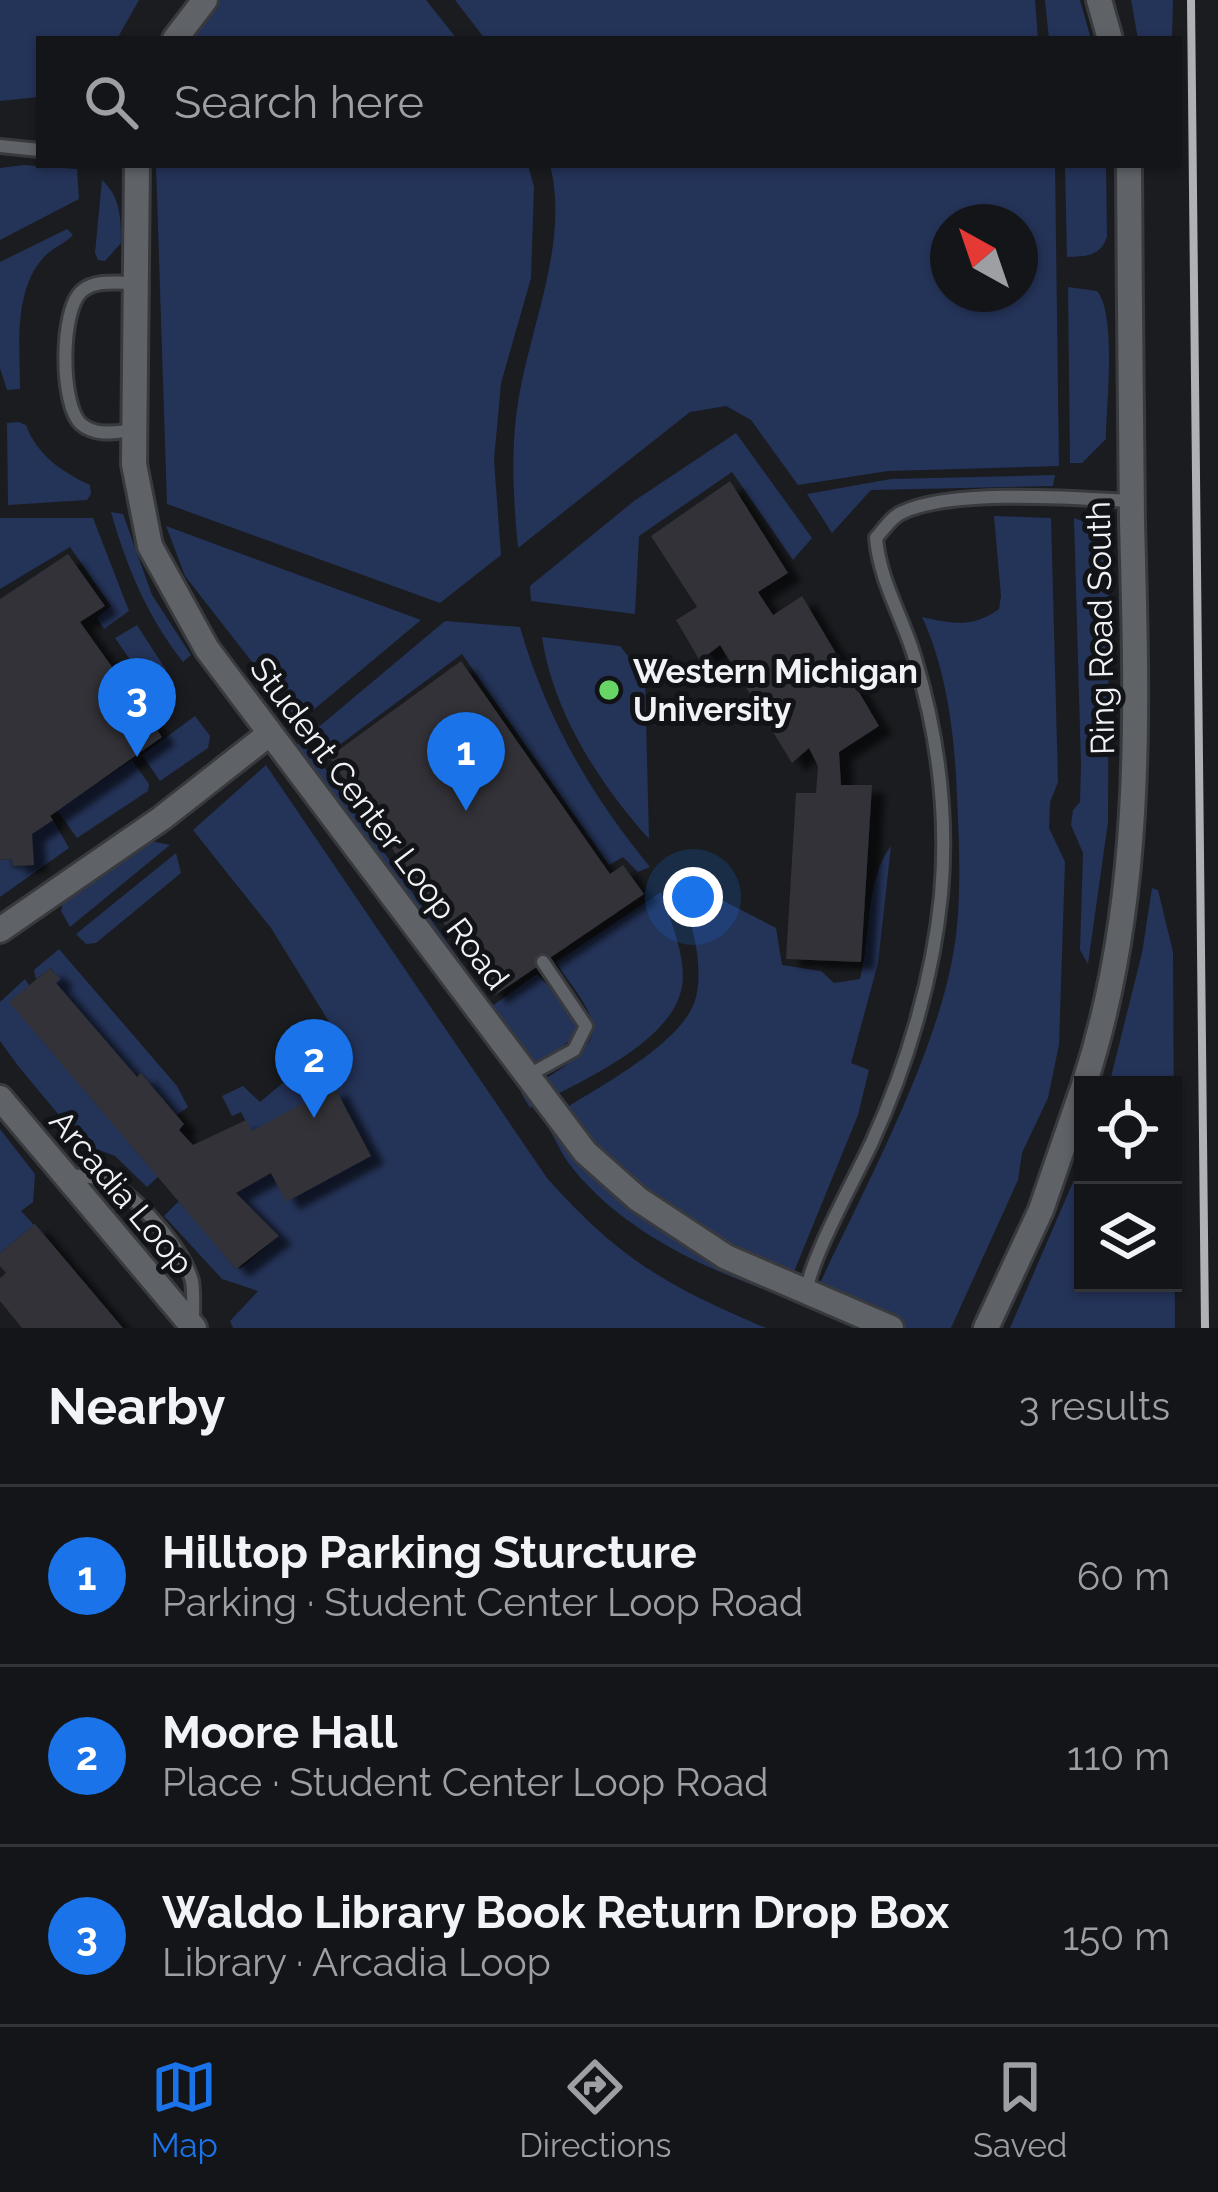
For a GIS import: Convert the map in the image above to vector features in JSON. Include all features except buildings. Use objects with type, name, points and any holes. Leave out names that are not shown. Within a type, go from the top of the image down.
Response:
[{"type":"street","points":[[177,36],[205,0]]},
{"type":"street","points":[[1099,0],[1109,36]]},
{"type":"street","name":"Student Center Loop Road","points":[[137,168],[134,464],[150,546],[207,649],[585,1152],[638,1199],[726,1257],[892,1328]]},
{"type":"street","name":"Ring Road South","points":[[1087,1076],[1107,1004],[1125,907],[1134,812],[1129,168]]},
{"type":"street","points":[[0,930],[162,818],[269,734]]},
{"type":"street","name":"Arcadia Loop","points":[[0,1098],[194,1328]]},
{"type":"street","name":"Ring Road South","points":[[986,1328],[1041,1210],[1074,1116]]},
{"type":"lane","points":[[0,146],[36,150]]},
{"type":"lane","points":[[135,430],[100,433],[80,423],[70,401],[66,358],[69,312],[77,293],[92,284],[137,283]]},
{"type":"lane","points":[[806,1293],[887,1109],[918,1011],[941,893],[934,727],[914,653],[879,569],[877,538],[898,513],[939,501],[1132,501]]},
{"type":"lane","points":[[529,1075],[574,1050],[586,1025],[543,962]]},
{"type":"lane","points":[[65,1175],[99,1178],[117,1187],[154,1222],[181,1256],[192,1282],[194,1328]]},
{"type":"shaded area","points":[[0,0],[139,0],[119,36],[36,36],[36,97],[0,101]]},
{"type":"shaded area","points":[[219,0],[426,0],[455,36],[192,36]]},
{"type":"shaded area","points":[[455,0],[1035,0],[1038,36],[483,36]]},
{"type":"shaded area","points":[[1045,0],[1080,0],[1090,36],[1049,36]]},
{"type":"shaded area","points":[[1131,0],[1173,0],[1172,36],[1137,36]]},
{"type":"shaded area","points":[[0,168],[77,169],[79,199],[0,240]]},
{"type":"shaded area","points":[[156,168],[529,168],[534,187],[531,278],[501,383],[494,460],[501,555],[440,603],[167,504]]},
{"type":"shaded area","points":[[551,168],[1055,168],[1059,466],[888,471],[798,485],[751,420],[726,406],[690,412],[518,548],[515,430],[552,250],[555,193]]},
{"type":"shaded area","points":[[1065,168],[1106,168],[1107,237],[1092,254],[1067,257]]},
{"type":"shaded area","points":[[102,180],[116,201],[121,226],[121,243],[105,261],[95,253]]},
{"type":"shaded area","points":[[67,229],[73,235],[43,258],[27,287],[20,321],[20,389],[7,390],[0,368],[0,262]]},
{"type":"shaded area","points":[[1068,287],[1097,291],[1109,340],[1106,439],[1082,463],[1070,463]]},
{"type":"shaded area","points":[[7,423],[26,425],[52,461],[90,485],[87,500],[8,505]]},
{"type":"shaded area","points":[[736,433],[812,538],[793,560],[732,472],[639,536],[635,614],[531,601],[530,586],[634,501]]},
{"type":"shaded area","points":[[1055,475],[1053,486],[871,490],[832,533],[807,494],[891,479]]},
{"type":"shaded area","points":[[111,512],[123,514],[152,595],[191,655],[183,662],[140,591]]},
{"type":"shaded area","points":[[994,516],[1051,518],[1058,782],[1050,802],[1049,828],[1065,862],[1059,1045],[1048,1098],[1022,1153],[1018,1180],[951,1328],[861,1328],[815,1294],[920,1065],[950,970],[957,926],[959,845],[952,728],[938,659],[922,617],[962,623],[999,609]]},
{"type":"shaded area","points":[[0,518],[93,518],[129,611],[104,629],[97,618],[111,606],[70,547],[0,589]]},
{"type":"shaded area","points":[[1074,518],[1102,528],[1109,548],[1108,822],[1088,964],[1080,950],[1083,853],[1071,825],[1073,810],[1080,802],[1081,765]]},
{"type":"shaded area","points":[[166,526],[421,620],[299,722],[185,576]]},
{"type":"shaded area","points":[[445,621],[520,627],[543,693],[573,754],[608,812],[650,867],[638,872],[623,857],[609,865],[462,654],[319,760],[492,1006],[537,974],[569,1008],[578,1025],[575,1036],[517,1085],[290,751]]},
{"type":"shaded area","points":[[137,625],[166,670],[152,680],[151,693],[144,701],[133,687],[142,677],[115,638]]},
{"type":"shaded area","points":[[542,637],[620,646],[645,678],[649,839],[581,745],[556,692]]},
{"type":"shaded area","points":[[195,716],[210,736],[208,748],[160,781],[142,755]]},
{"type":"shaded area","points":[[132,760],[149,784],[148,791],[77,838],[57,810]]},
{"type":"shaded area","points":[[266,765],[547,1178],[598,1230],[646,1268],[766,1328],[233,1328],[230,1321],[258,1291],[222,1279],[164,1216],[179,1201],[240,1269],[279,1236],[236,1193],[271,1173],[286,1201],[241,1112],[232,1116],[222,1096],[243,1086],[260,1102],[335,1039],[336,1033],[271,928],[193,830]]},
{"type":"shaded area","points":[[53,820],[69,848],[0,897],[0,860],[12,859],[14,866],[34,864],[32,834]]},
{"type":"shaded area","points":[[151,841],[170,845],[70,927],[61,911],[63,903]]},
{"type":"shaded area","points":[[891,846],[878,963],[851,1063],[869,1070],[858,1115],[791,1279],[775,1293],[720,1272],[640,1229],[594,1192],[570,1165],[545,1121],[654,1050],[688,1015],[696,997],[698,967],[677,877],[776,928],[782,965],[821,971],[834,983],[860,979],[873,892]]},
{"type":"shaded area","points":[[176,853],[181,873],[96,943],[86,944],[76,934]]},
{"type":"shaded area","points":[[1152,888],[1158,890],[1173,952],[1174,1076],[1111,1076],[1142,953]]},
{"type":"shaded area","points":[[661,892],[683,967],[673,1011],[618,1061],[530,1108],[521,1093],[568,1064],[588,1044],[592,1032],[585,1006],[556,962]]},
{"type":"shaded area","points":[[59,949],[177,1086],[188,1107],[177,1115],[142,1074],[135,1077],[56,983],[59,979],[51,968],[36,979],[34,970]]},
{"type":"shaded area","points":[[25,979],[158,1177],[147,1187],[115,1156],[83,1144],[0,1041],[0,1002]]},
{"type":"shaded area","points":[[0,1129],[35,1174],[33,1202],[21,1211],[34,1225],[0,1253]]},
{"type":"shaded area","points":[[1074,1180],[1074,1292],[1175,1292],[1175,1328],[1010,1328]]},
{"type":"railway","points":[[1191,0],[1205,1328]]},
{"type":"place","name":"Western Michigan University","points":[[609,690]]},
{"type":"place","name":"Waldo Library Book Return Drop Box","points":[[137,757]]},
{"type":"place","name":"Hilltop Parking Sturcture","points":[[466,811]]},
{"type":"place","name":"Moore Hall","points":[[314,1118]]}]
